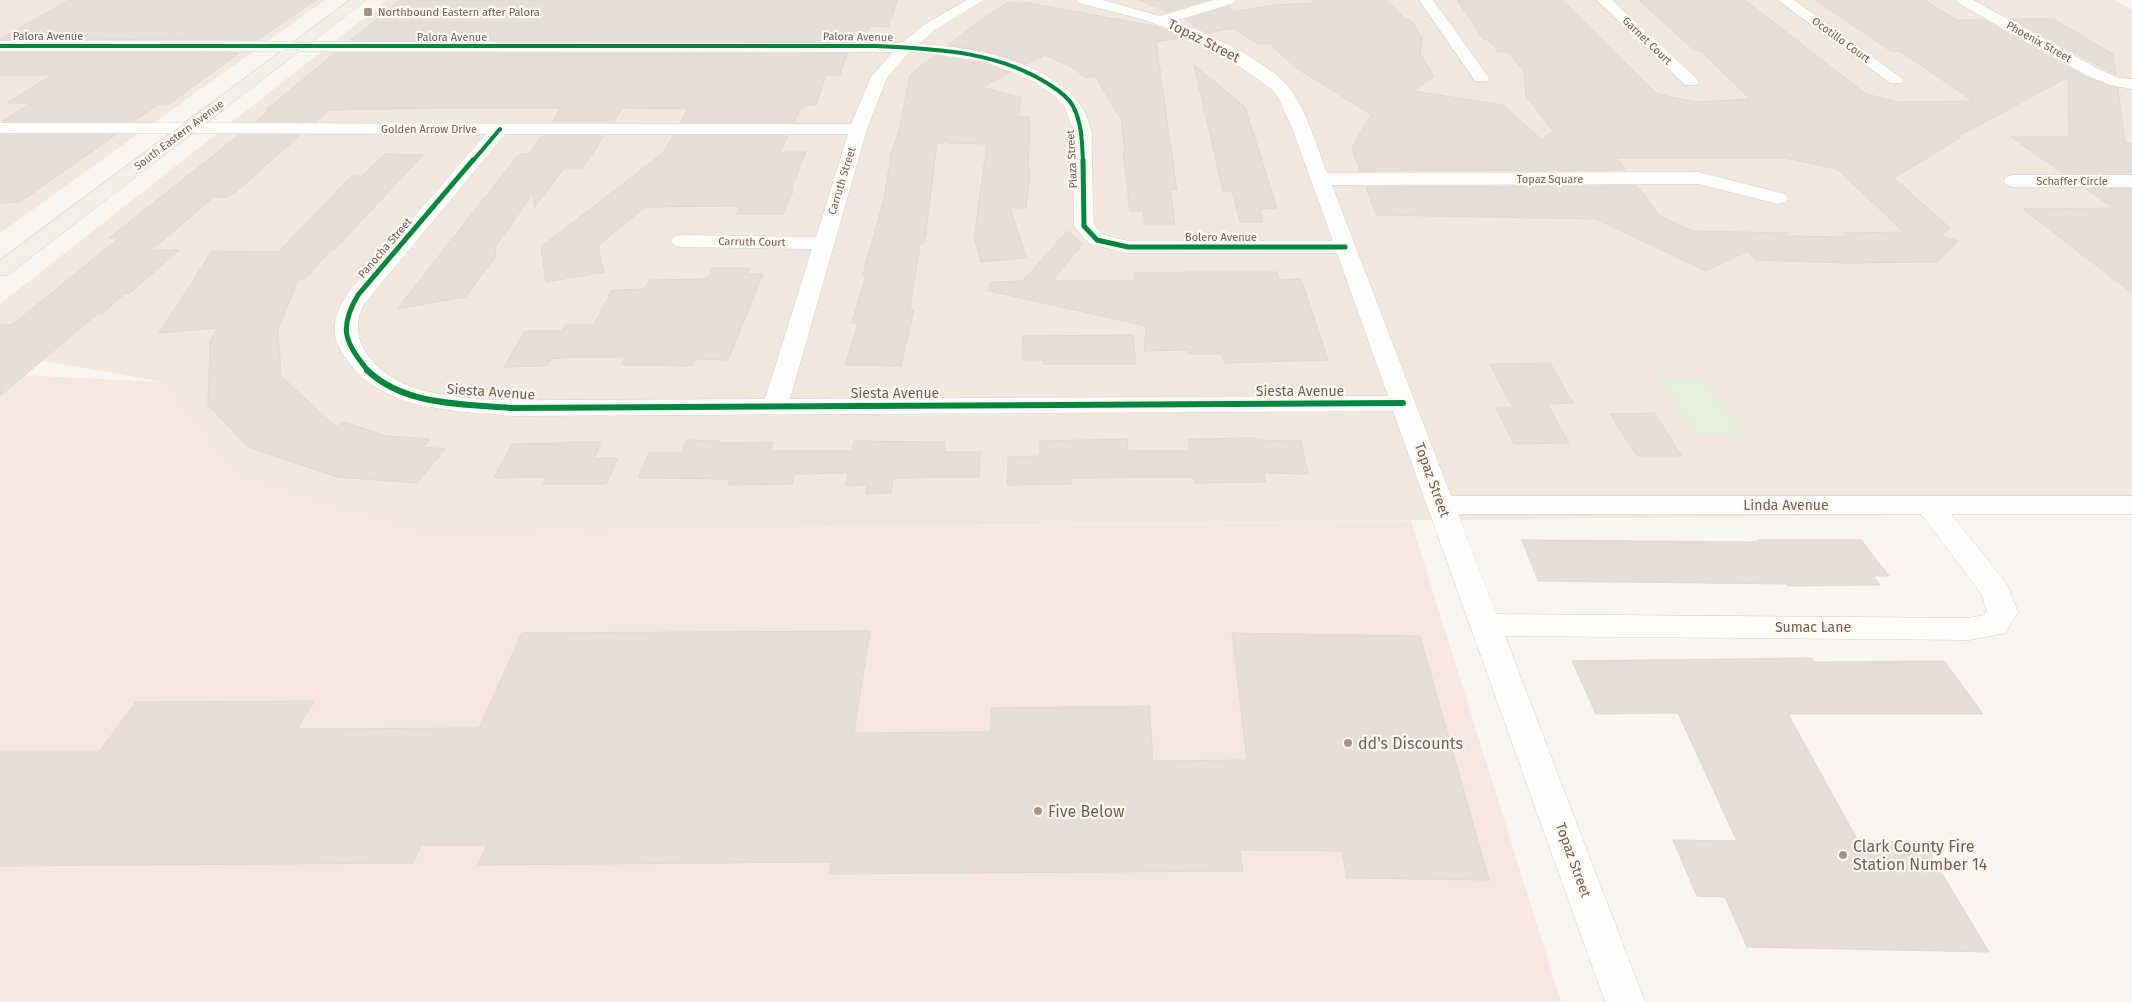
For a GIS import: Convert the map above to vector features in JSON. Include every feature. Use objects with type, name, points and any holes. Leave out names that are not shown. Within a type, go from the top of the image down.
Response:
[{"type":"main road","name":"South Eastern Avenue","points":[[0,270],[359,0]]},
{"type":"street","name":"Carruth Street","points":[[775,407],[858,129],[879,77],[905,48],[930,27],[977,0]]},
{"type":"street","name":"Topaz Street","points":[[1084,0],[1163,20],[1232,52],[1274,83],[1284,93],[1301,128],[1626,1002]]},
{"type":"street","points":[[1163,20],[1229,0]]},
{"type":"street","points":[[1426,0],[1481,78]]},
{"type":"street","name":"Garnet Court","points":[[1604,0],[1690,82]]},
{"type":"street","name":"Ocotillo Court","points":[[1785,0],[1896,80]]},
{"type":"street","name":"Phoenix Street","points":[[1963,0],[2094,73],[2124,83]]},
{"type":"street","name":"Palora Avenue","points":[[0,46],[905,48]]},
{"type":"street","name":"Plaza Street","points":[[905,48],[933,49],[999,61],[1039,78],[1059,91],[1072,104],[1082,129],[1084,226],[1097,240]]},
{"type":"street","name":"Golden Arrow Drive","points":[[0,128],[858,129]]},
{"type":"street","name":"Panocha Street","points":[[389,387],[362,366],[348,343],[346,318],[358,294],[500,129]]},
{"type":"street","name":"Topaz Square","points":[[1320,179],[1700,178],[1778,198]]},
{"type":"street","name":"Schaffer Circle","points":[[2012,181],[2132,181]]},
{"type":"street","name":"Bolero Avenue","points":[[1097,240],[1128,247],[1345,246]]},
{"type":"street","name":"Carruth Court","points":[[681,241],[824,244]]},
{"type":"street","name":"Siesta Avenue","points":[[389,387],[428,399],[512,408],[1403,403]]},
{"type":"street","name":"Linda Avenue","points":[[1441,505],[2132,505]]},
{"type":"street","name":"Sumac Lane","points":[[1485,625],[1969,629],[1994,625],[2003,612],[1996,592],[1929,505]]},
{"type":"shaded area","points":[[0,0],[325,0],[0,233]]},
{"type":"shaded area","points":[[387,0],[2114,0],[2132,9],[2132,512],[425,532],[240,476],[163,382],[0,353],[0,304]]},
{"type":"shaded area","points":[[0,374],[163,382],[240,476],[425,532],[1411,521],[1561,1002],[0,1002]]},
{"type":"green space","points":[[1659,379],[1703,379],[1744,436],[1697,436]]},
{"type":"building","points":[[69,0],[316,0],[257,40],[0,39]]},
{"type":"building","points":[[401,0],[898,0],[888,27],[869,26],[868,31],[855,31],[851,41],[351,40]]},
{"type":"building","points":[[1139,0],[1207,0],[1167,12]]},
{"type":"building","points":[[1311,0],[1386,0],[1406,19],[1410,19],[1422,38],[1420,54],[1434,76],[1413,91],[1503,105],[1542,140],[1553,131],[1526,96],[1524,71],[1508,52],[1498,52],[1489,40],[1484,40],[1457,0],[1562,0],[1657,94],[1695,102],[1750,99],[1701,51],[1695,51],[1639,0],[1745,0],[1866,94],[1898,102],[1973,101],[1900,51],[1891,51],[1815,0],[1924,0],[1957,20],[1984,20],[2087,78],[2118,88],[2125,143],[2132,143],[2132,173],[2063,173],[2011,137],[2069,137],[2068,77],[1957,137],[1961,137],[1894,178],[1950,228],[1941,236],[1958,241],[1938,262],[1846,263],[1755,260],[1748,251],[1706,271],[1596,219],[1376,215],[1366,187],[1637,186],[1660,216],[1692,231],[1789,233],[1782,236],[1847,237],[1843,233],[1904,232],[1837,169],[1785,158],[1616,158],[1625,170],[1360,171],[1352,148],[1371,114],[1296,68],[1269,43],[1258,44],[1233,28],[1208,33],[1185,20],[1230,6],[1231,12],[1275,5],[1314,3]]},
{"type":"building","points":[[1009,2],[1020,4],[1023,2],[1154,26],[1184,37],[1156,42],[1177,190],[1170,190],[1175,224],[1145,224],[1143,211],[1130,211],[1121,119],[1095,76],[1086,78],[1072,67],[1045,55],[1027,64],[994,53],[948,45],[979,21]]},
{"type":"building","points":[[2012,19],[2053,19],[2113,54],[2116,75]]},
{"type":"building","points":[[0,53],[239,53],[169,104],[159,104],[134,121],[2,121],[31,103],[7,103],[52,75],[0,75]]},
{"type":"building","points":[[335,53],[847,54],[840,75],[826,75],[816,105],[806,105],[805,108],[801,108],[794,122],[680,122],[688,109],[629,108],[622,108],[614,122],[552,122],[561,108],[329,110],[316,122],[256,121],[270,110],[266,110]]},
{"type":"building","points":[[934,56],[986,64],[1009,73],[982,87],[1021,98],[1018,117],[1030,117],[1028,171],[1030,171],[1026,208],[1010,208],[1027,258],[981,262],[974,237],[987,144],[947,143],[945,138],[944,143],[937,143],[926,233],[923,244],[920,244],[910,310],[914,310],[901,366],[845,365],[858,323],[852,323],[866,274],[863,274],[884,199],[891,155],[899,130],[910,75]]},
{"type":"building","points":[[1194,65],[1245,107],[1277,208],[1260,209],[1263,222],[1240,222],[1232,191],[1223,191]]},
{"type":"building","points":[[0,135],[115,135],[20,202],[0,203]]},
{"type":"building","points":[[239,135],[300,135],[238,190],[228,197],[214,197],[151,250],[179,250],[129,294],[124,294],[102,314],[97,314],[0,396],[0,325],[12,325],[119,238],[109,238]]},
{"type":"building","points":[[542,136],[604,136],[583,168],[564,168],[535,207],[533,193],[496,246],[495,258],[465,297],[397,309],[519,154],[529,154]]},
{"type":"building","points":[[673,136],[788,136],[780,152],[806,152],[791,189],[794,189],[783,214],[736,214],[740,206],[645,207],[598,246],[604,272],[546,282],[541,247],[663,153]]},
{"type":"building","points":[[385,154],[423,155],[305,279],[299,279],[278,329],[281,376],[336,427],[344,422],[387,436],[430,439],[423,447],[445,449],[417,483],[337,477],[248,447],[208,405],[210,342],[217,328],[159,333],[212,251],[278,252],[352,176],[362,176]]},
{"type":"building","points":[[2086,189],[2132,189],[2132,293],[2023,209],[2114,208]]},
{"type":"building","points":[[1067,231],[1083,244],[1052,281],[1135,281],[1134,273],[1182,272],[1277,272],[1279,280],[1301,279],[1328,360],[1225,363],[1222,354],[1189,354],[1188,350],[1144,351],[1146,326],[989,291],[990,282],[1023,281]]},
{"type":"building","points":[[713,268],[749,268],[747,274],[763,274],[728,360],[695,359],[692,366],[621,365],[625,357],[571,357],[551,359],[547,366],[504,367],[525,331],[562,331],[565,325],[594,325],[612,290],[644,289],[649,280],[707,279]]},
{"type":"building","points":[[1133,335],[1136,364],[1043,364],[1043,360],[1022,360],[1023,336]]},
{"type":"building","points":[[1550,363],[1573,403],[1547,404],[1569,443],[1514,444],[1496,408],[1513,408],[1490,364]]},
{"type":"building","points":[[1654,413],[1682,456],[1637,456],[1610,414]]},
{"type":"building","points":[[1255,438],[1256,440],[1301,441],[1308,474],[1264,473],[1266,482],[1195,483],[1194,477],[1071,478],[1071,484],[1007,485],[1008,457],[1040,456],[1040,441],[1127,439],[1128,451],[1190,451],[1188,439]]},
{"type":"building","points":[[687,440],[719,441],[718,443],[773,442],[770,451],[852,451],[854,441],[945,442],[944,452],[980,452],[979,477],[893,478],[891,493],[866,494],[867,485],[845,486],[848,473],[794,474],[792,484],[728,485],[730,479],[638,478],[649,453],[681,453]]},
{"type":"building","points":[[601,442],[594,458],[618,458],[606,484],[543,484],[546,477],[494,478],[512,444]]},
{"type":"building","points":[[1522,540],[1758,542],[1757,540],[1861,540],[1889,576],[1873,576],[1880,585],[1788,586],[1787,584],[1538,581]]},
{"type":"building","points":[[870,631],[854,733],[990,732],[991,708],[1149,706],[1153,761],[1247,760],[1232,633],[1420,636],[1489,880],[1347,878],[1342,851],[1240,850],[1243,871],[829,874],[831,862],[478,865],[487,845],[421,845],[413,863],[0,866],[0,752],[99,752],[136,702],[314,701],[297,729],[479,728],[522,633]]},
{"type":"building","points":[[1811,658],[1814,662],[1944,661],[1983,714],[1788,714],[1858,841],[1923,842],[1989,952],[1747,947],[1725,897],[1697,896],[1673,840],[1737,841],[1678,713],[1596,714],[1572,661]]},
{"type":"cycle path","points":[[0,46],[876,46],[933,49],[991,58],[1039,78],[1059,91],[1072,104],[1082,129],[1084,226],[1097,240],[1128,247],[1345,247]]},
{"type":"cycle path","points":[[500,129],[358,295],[347,316],[346,333],[355,355],[368,372],[385,384],[404,393],[447,402],[512,408],[1403,403]]},
{"type":"place","name":"Northbound Eastern after Palora","points":[[368,12]]},
{"type":"place","name":"dd's Discounts","points":[[1348,743]]},
{"type":"place","name":"Five Below","points":[[1038,811]]},
{"type":"place","name":"Clark County Fire Station Number 14","points":[[1843,855]]}]
